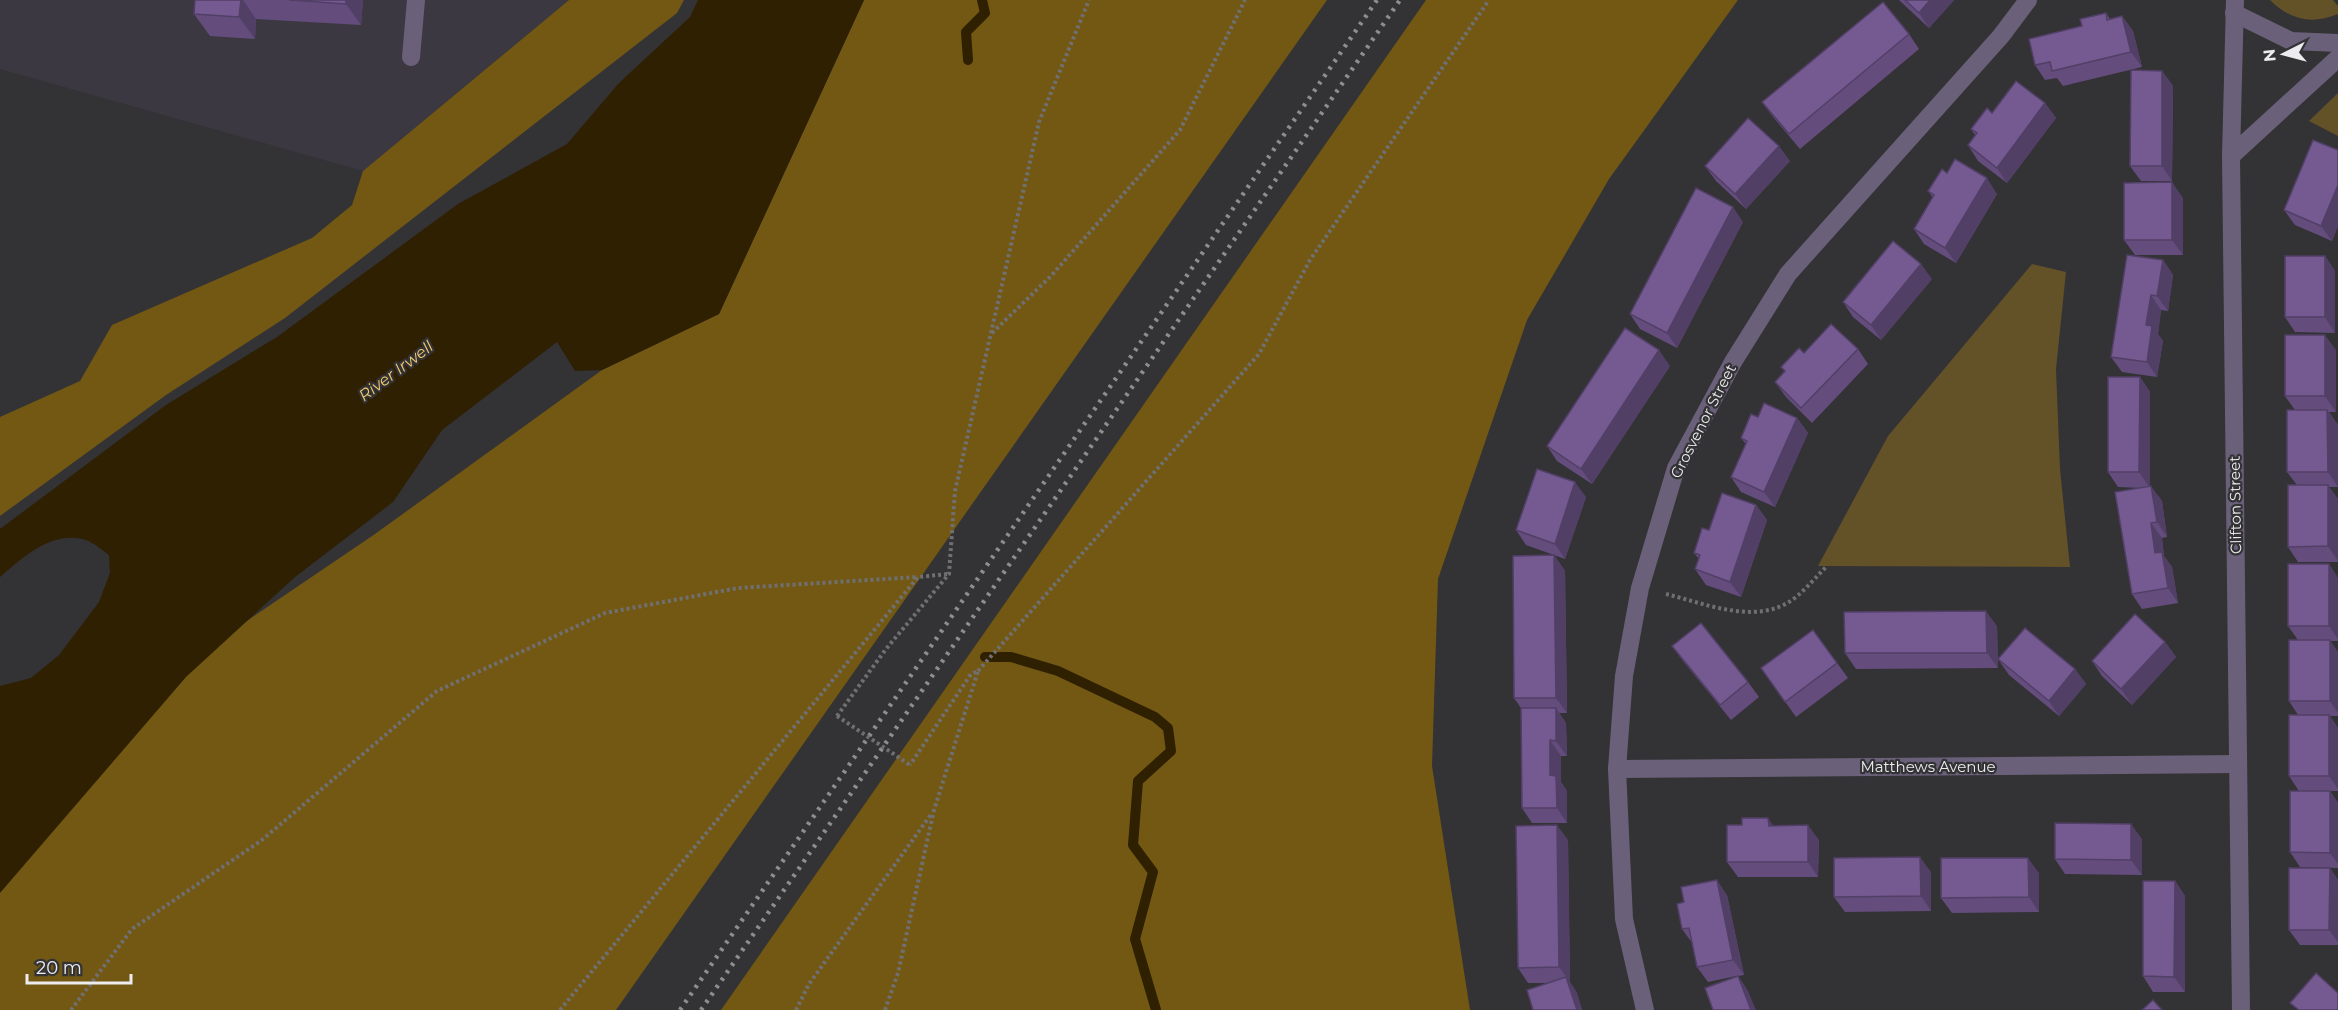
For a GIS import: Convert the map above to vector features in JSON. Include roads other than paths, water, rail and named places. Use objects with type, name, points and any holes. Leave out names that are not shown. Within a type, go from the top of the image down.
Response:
[{"type":"street","points":[[411,57],[416,0]]},
{"type":"street","name":"Grosvenor Street","points":[[1645,1010],[1624,919],[1617,769],[1624,676],[1640,588],[1676,468],[1733,362],[1788,274],[2001,36],[2028,0]]},
{"type":"street","points":[[2234,7],[2291,41],[2338,43]]},
{"type":"street","name":"Clifton Street","points":[[2234,7],[2231,156],[2241,1010]]},
{"type":"street","points":[[2231,156],[2338,58]]},
{"type":"street","name":"Matthews Avenue","points":[[1617,769],[2238,764]]},
{"type":"water","name":"River Irwell","points":[[698,0],[864,0],[719,314],[602,370],[575,371],[557,342],[442,430],[393,502],[295,577],[186,677],[0,893],[0,686],[31,678],[59,655],[99,602],[110,573],[109,555],[89,541],[73,538],[61,539],[39,547],[0,577],[0,529],[166,405],[277,337],[458,204],[567,144],[619,83],[690,17]]},
{"type":"waterway","points":[[968,60],[966,32],[985,13],[982,0]]},
{"type":"waterway","points":[[985,657],[1011,657],[1058,671],[1155,717],[1168,728],[1171,751],[1138,781],[1133,845],[1153,872],[1135,939],[1156,1010]]},
{"type":"railway","points":[[680,1010],[1377,0]]},
{"type":"railway","points":[[701,1010],[1400,0]]}]
